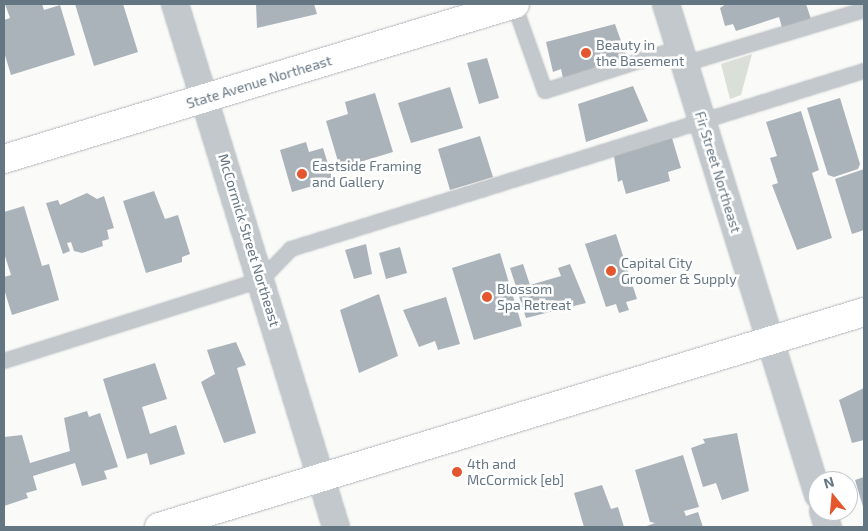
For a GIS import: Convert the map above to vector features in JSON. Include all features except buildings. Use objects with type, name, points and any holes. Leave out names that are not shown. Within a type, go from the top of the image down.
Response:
[{"type":"main road","name":"State Avenue Northeast","points":[[4,160],[514,4]]},
{"type":"main road","points":[[159,527],[864,312]]},
{"type":"street","name":"McCormick Street Northeast","points":[[175,4],[323,477],[336,527]]},
{"type":"street","name":"Fir Street Northeast","points":[[666,4],[811,471]]},
{"type":"lane","points":[[514,4],[545,91],[864,10]]},
{"type":"lane","points":[[4,361],[261,280],[291,249],[864,71]]},
{"type":"shaded area","points":[[752,54],[741,95],[730,99],[721,64]]},
{"type":"place","name":"Beauty in the Basement","points":[[586,53]]},
{"type":"place","name":"Eastside Framing and Gallery","points":[[302,174]]},
{"type":"place","name":"Capital City Groomer & Supply","points":[[611,271]]},
{"type":"place","name":"Blossom Spa Retreat","points":[[487,297]]},
{"type":"place","name":"4th and McCormick [eb]","points":[[457,472]]}]
